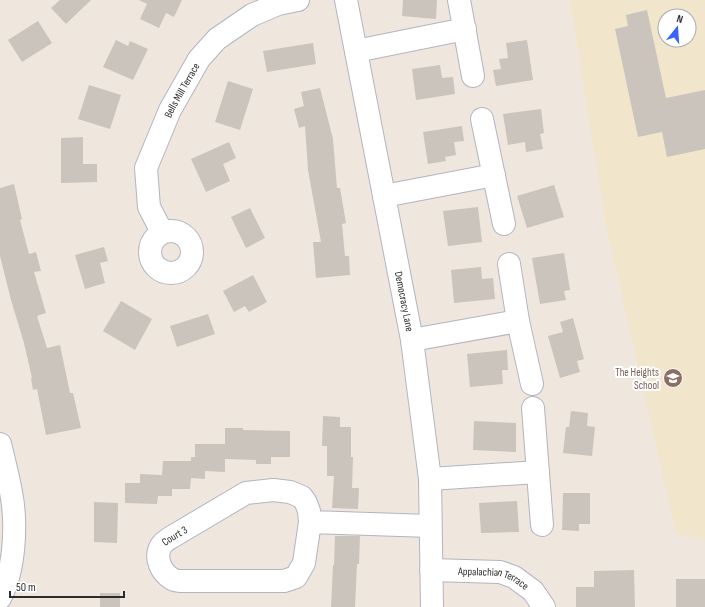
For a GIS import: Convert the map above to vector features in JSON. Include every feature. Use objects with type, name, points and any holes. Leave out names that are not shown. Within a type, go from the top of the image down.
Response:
[{"type":"street","name":"Bells Mill Terrace","points":[[162,232],[149,207],[146,168],[170,110],[199,59],[217,39],[252,15],[278,4],[298,0]]},
{"type":"street","name":"Democracy Lane","points":[[346,0],[412,340],[430,479],[432,607]]},
{"type":"street","points":[[459,0],[473,76]]},
{"type":"street","points":[[356,51],[465,29]]},
{"type":"street","points":[[482,119],[504,224]]},
{"type":"street","points":[[384,196],[494,175]]},
{"type":"street","points":[[509,264],[518,321],[532,384]]},
{"type":"street","points":[[412,340],[518,321]]},
{"type":"street","points":[[533,408],[542,525]]},
{"type":"street","points":[[0,444],[12,493],[14,542],[12,564],[0,598]]},
{"type":"street","points":[[430,479],[538,472]]},
{"type":"street","name":"Court 3","points":[[273,490],[290,492],[302,497],[309,511],[310,522],[304,564],[296,578],[284,581],[181,581],[166,575],[157,557],[161,545],[170,538],[246,493],[273,490]]},
{"type":"street","points":[[310,522],[430,526]]},
{"type":"street","name":"Appalachian Terrace","points":[[431,570],[500,572],[514,578],[534,591],[544,607]]},
{"type":"shaded area","name":"The Heights School","points":[[570,0],[705,0],[705,540],[676,534],[605,221]]},
{"type":"building","points":[[60,0],[91,0],[66,24],[51,8]]},
{"type":"building","points":[[139,0],[182,0],[174,17],[166,13],[159,28],[140,19],[147,4]]},
{"type":"building","points":[[403,0],[437,0],[436,19],[402,16]]},
{"type":"building","points":[[647,10],[666,98],[705,90],[705,149],[667,157],[662,132],[638,137],[615,29],[628,26],[626,15]]},
{"type":"building","points":[[38,21],[52,43],[22,62],[8,40]]},
{"type":"building","points":[[116,40],[128,46],[130,41],[148,49],[133,80],[103,67]]},
{"type":"building","points":[[527,40],[533,80],[496,86],[493,70],[501,69],[499,59],[508,58],[506,43]]},
{"type":"building","points":[[313,43],[316,64],[267,72],[263,51]]},
{"type":"building","points":[[440,65],[442,78],[453,77],[455,94],[416,100],[412,69]]},
{"type":"building","points":[[228,81],[253,89],[240,130],[215,122]]},
{"type":"building","points":[[89,85],[121,95],[110,129],[78,119]]},
{"type":"building","points":[[320,88],[333,139],[337,188],[340,188],[346,223],[342,224],[345,256],[349,256],[350,275],[316,278],[313,242],[321,242],[308,170],[305,126],[299,128],[294,109],[304,106],[301,92]]},
{"type":"building","points":[[541,109],[544,133],[540,134],[543,149],[526,152],[525,142],[508,145],[503,114]]},
{"type":"building","points":[[462,126],[464,141],[454,142],[456,155],[445,157],[446,161],[428,164],[423,132]]},
{"type":"building","points":[[83,137],[83,164],[97,164],[97,182],[61,183],[61,138]]},
{"type":"building","points":[[229,142],[236,158],[223,164],[230,181],[206,192],[191,159]]},
{"type":"building","points":[[14,184],[22,219],[20,220],[29,254],[36,252],[41,271],[34,272],[46,313],[37,316],[47,348],[60,345],[70,393],[73,393],[81,428],[46,435],[37,389],[33,390],[32,378],[24,343],[0,256],[0,188]]},
{"type":"building","points":[[554,185],[564,217],[527,228],[517,196]]},
{"type":"building","points":[[478,207],[482,242],[448,246],[443,211]]},
{"type":"building","points":[[250,208],[265,238],[246,248],[231,217]]},
{"type":"building","points":[[104,247],[108,261],[100,263],[105,283],[85,289],[75,255]]},
{"type":"building","points":[[564,253],[570,290],[564,291],[566,300],[540,304],[532,258]]},
{"type":"building","points":[[481,267],[482,279],[493,278],[495,299],[454,303],[451,270]]},
{"type":"building","points":[[253,275],[267,302],[249,312],[245,306],[234,312],[223,291]]},
{"type":"building","points":[[121,301],[152,319],[135,350],[103,331]]},
{"type":"building","points":[[208,314],[215,334],[177,347],[170,326]]},
{"type":"building","points":[[573,318],[584,359],[577,361],[580,372],[560,378],[548,336],[563,332],[560,322]]},
{"type":"building","points":[[507,350],[508,370],[502,370],[503,384],[470,387],[467,354]]},
{"type":"building","points":[[571,411],[588,413],[587,426],[595,427],[592,456],[563,453],[566,427],[569,427]]},
{"type":"building","points":[[323,416],[340,417],[340,427],[351,427],[351,457],[353,457],[352,488],[359,488],[358,509],[332,508],[334,476],[327,476],[327,446],[322,446]]},
{"type":"building","points":[[474,421],[516,423],[516,452],[473,450]]},
{"type":"building","points":[[225,428],[290,431],[290,457],[271,457],[271,464],[256,464],[256,460],[225,459],[225,472],[205,471],[205,479],[191,478],[190,489],[172,489],[172,496],[158,496],[157,504],[125,503],[125,483],[140,483],[140,474],[162,475],[163,461],[191,461],[191,457],[195,457],[195,444],[225,444]]},
{"type":"building","points":[[563,493],[590,493],[590,524],[579,524],[579,531],[562,530]]},
{"type":"building","points":[[517,501],[519,532],[481,533],[479,503]]},
{"type":"building","points":[[94,502],[118,503],[117,543],[94,542]]},
{"type":"building","points":[[335,536],[360,536],[355,607],[331,607]]},
{"type":"building","points":[[634,570],[635,607],[576,607],[576,587],[594,587],[594,571]]},
{"type":"building","points":[[676,579],[705,579],[705,607],[676,607]]},
{"type":"building","points":[[100,593],[120,593],[120,607],[100,607]]},
{"type":"place","name":"The Heights School","points":[[673,378]]}]
